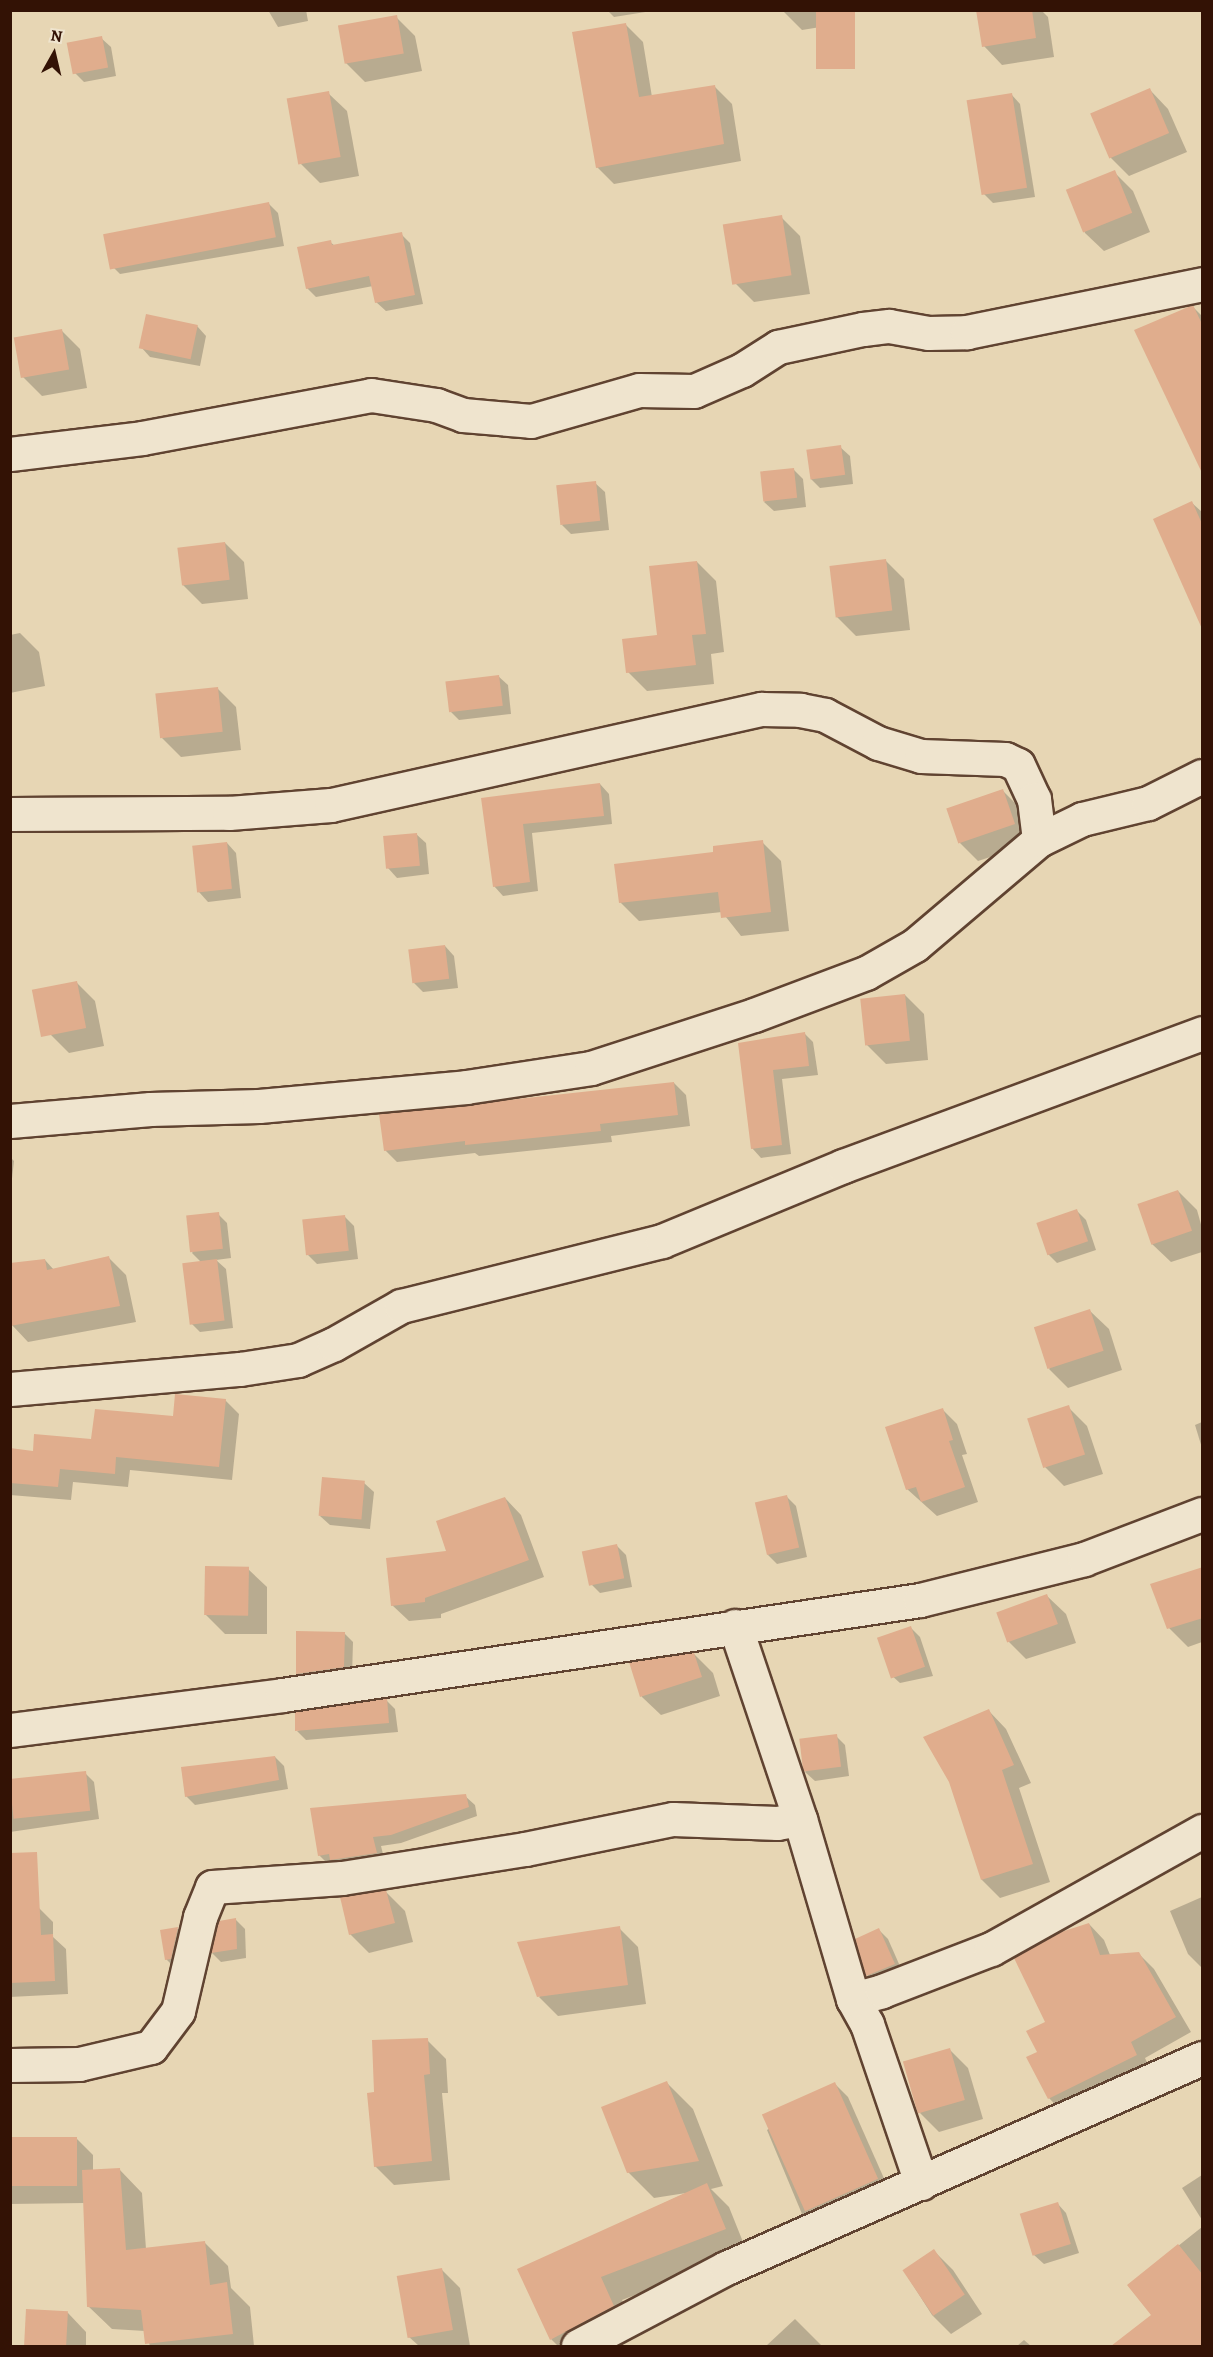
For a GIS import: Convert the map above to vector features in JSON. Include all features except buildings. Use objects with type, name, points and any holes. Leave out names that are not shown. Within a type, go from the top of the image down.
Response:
[{"type":"street","points":[[10,454],[142,438],[371,395],[436,405],[464,415],[531,421],[639,390],[694,391],[742,370],[778,347],[863,329],[890,326],[928,333],[967,332],[1203,284]]},
{"type":"street","points":[[10,814],[229,813],[331,805],[761,710],[800,710],[825,715],[878,743],[921,756],[1005,759],[1018,765],[1034,799],[1040,840]]},
{"type":"street","points":[[10,1121],[150,1108],[259,1106],[466,1087],[591,1068],[754,1015],[866,973],[915,945],[1040,840],[1082,819],[1148,803],[1203,776]]},
{"type":"street","points":[[10,1389],[240,1369],[298,1359],[334,1344],[401,1306],[662,1241],[843,1166],[1203,1033]]},
{"type":"street","points":[[10,1730],[282,1695],[920,1600],[1083,1559],[1203,1514]]},
{"type":"street","points":[[735,1626],[800,1819],[853,1999],[867,2024],[921,2183]]},
{"type":"street","points":[[10,2065],[78,2064],[151,2047],[178,2011],[200,1917],[212,1887],[342,1878],[525,1849],[673,1819],[777,1823],[800,1819]]},
{"type":"street","points":[[853,1999],[882,1991],[991,1949],[1203,1831]]},
{"type":"street","points":[[578,2346],[726,2268],[1203,2058]]}]
